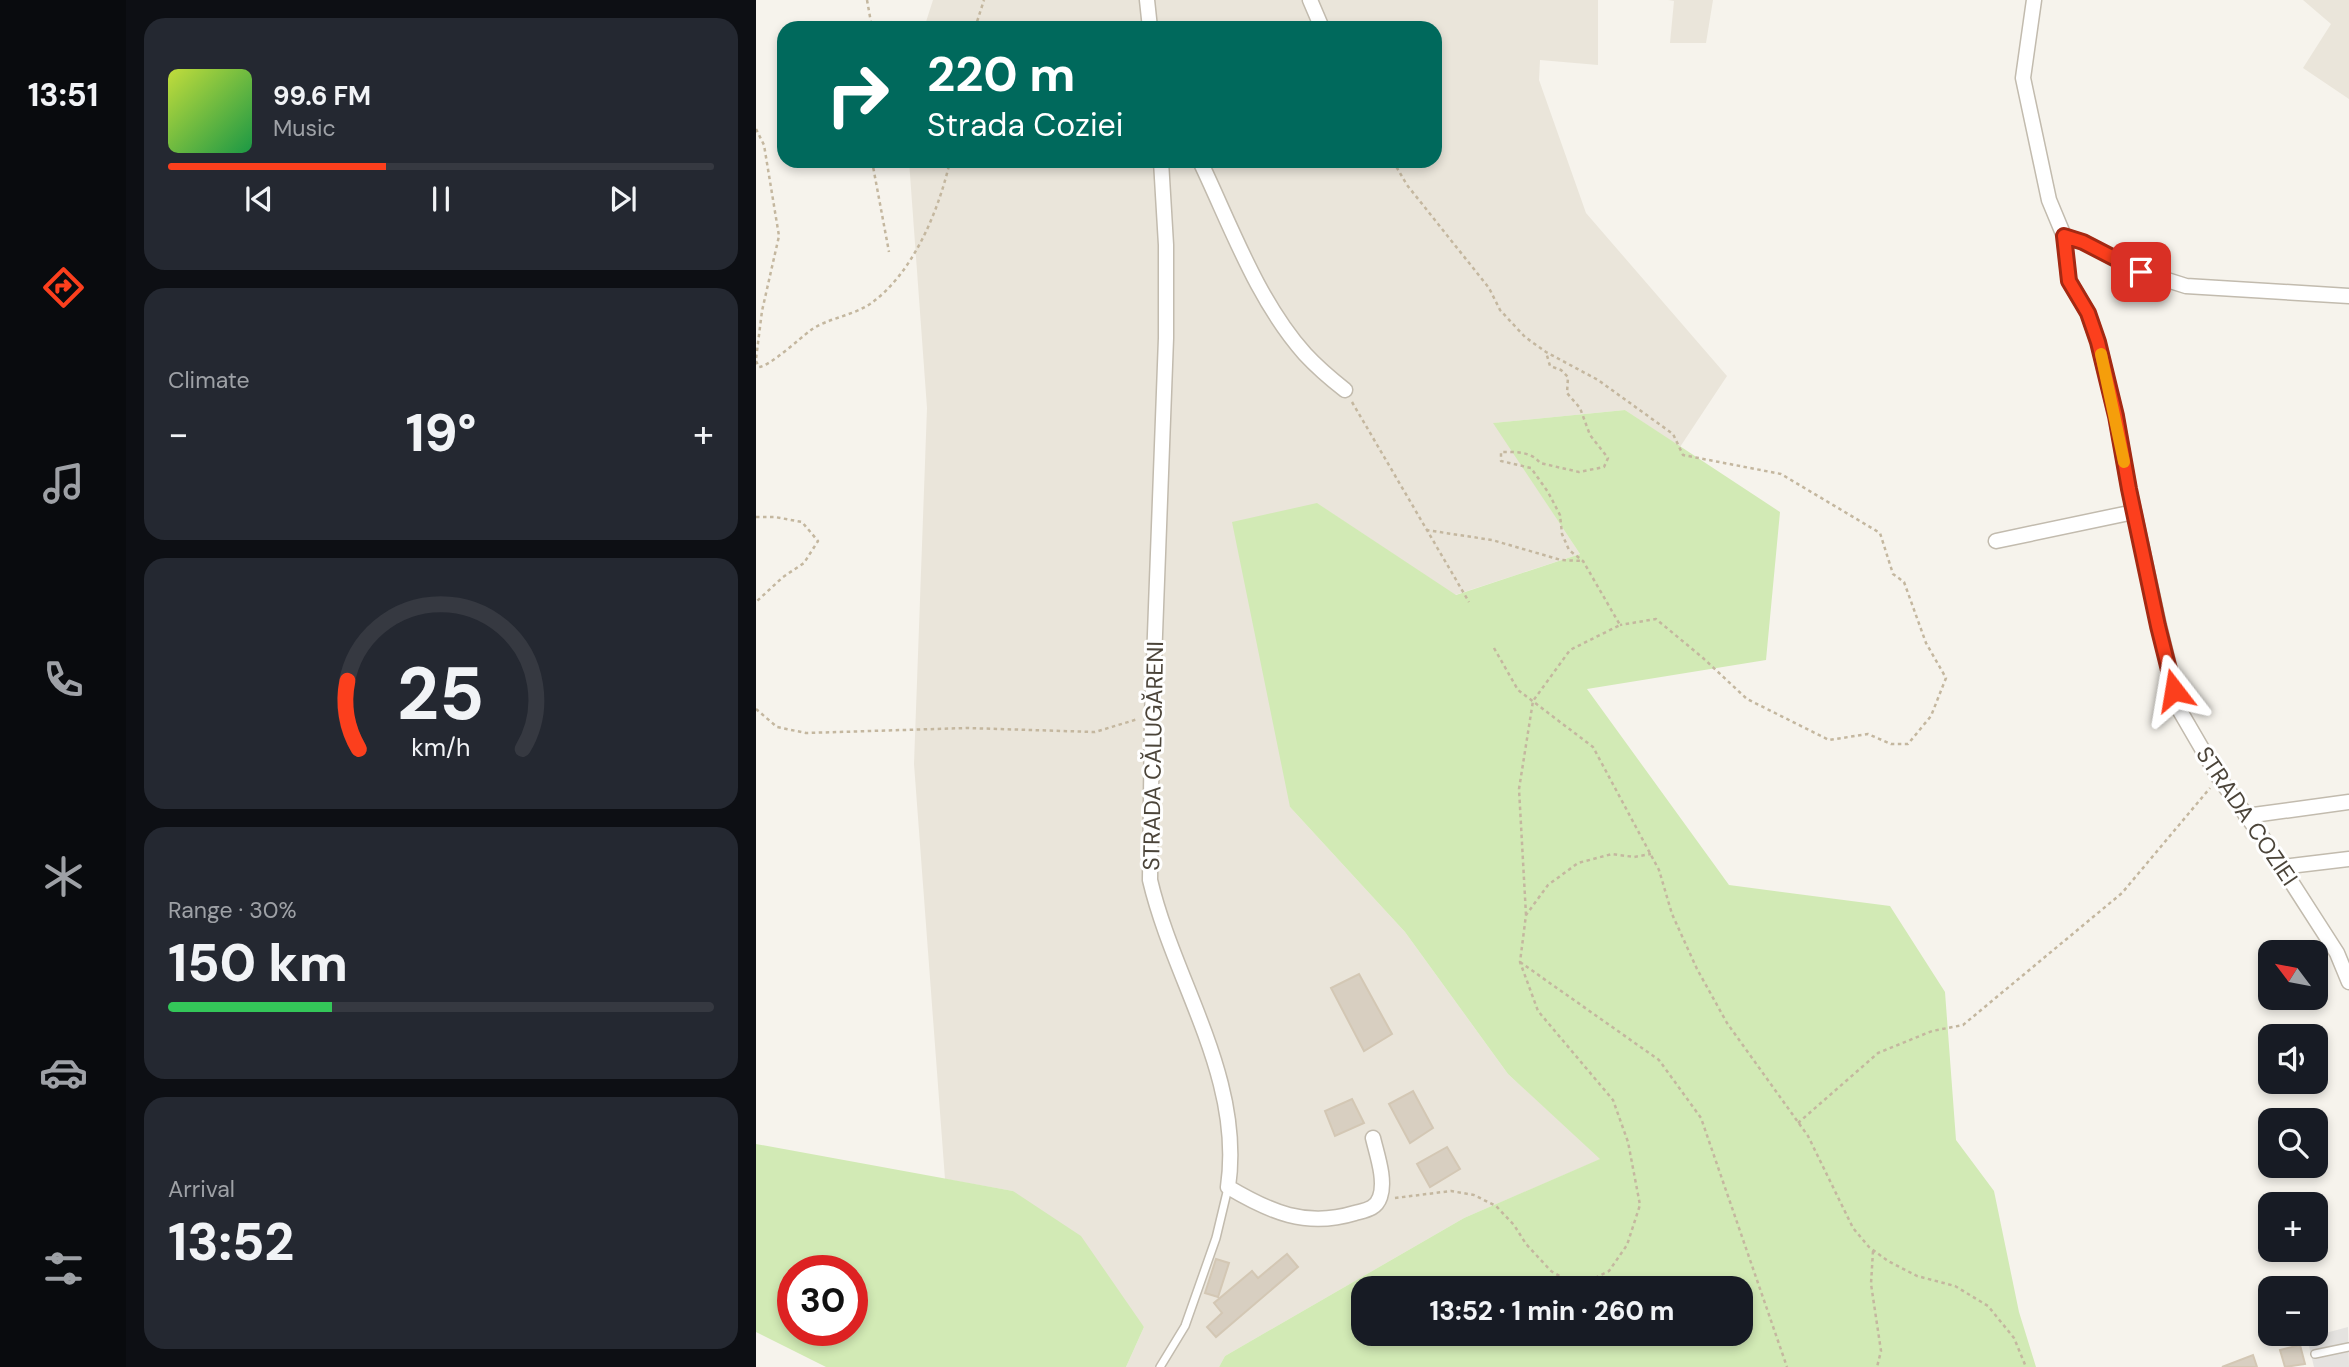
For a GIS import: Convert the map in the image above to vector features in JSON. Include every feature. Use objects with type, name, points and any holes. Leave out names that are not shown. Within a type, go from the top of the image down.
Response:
[{"type":"street","points":[[1147,0],[1149,21]]},
{"type":"street","points":[[1310,0],[1319,21]]},
{"type":"street","name":"STRADA COZIEI","points":[[2034,0],[2023,78],[2049,200],[2064,236],[2069,281],[2088,313],[2098,342],[2180,711],[2219,778],[2282,867],[2337,953],[2349,982]]},
{"type":"street","name":"STRADA CĂLUGĂRENI","points":[[1161,168],[1166,245],[1166,338],[1152,715],[1150,880],[1156,906],[1204,1028],[1227,1110],[1233,1158],[1228,1187]]},
{"type":"street","points":[[1203,168],[1267,300],[1305,354],[1345,390]]},
{"type":"street","points":[[2064,236],[2083,242],[2141,272],[2186,286],[2349,296]]},
{"type":"street","points":[[1996,541],[2134,512]]},
{"type":"street","points":[[2246,816],[2349,802]]},
{"type":"street","points":[[2282,867],[2349,859]]},
{"type":"street","points":[[1228,1187],[1279,1213],[1332,1220],[1373,1208],[1380,1199],[1382,1189],[1373,1139]]},
{"type":"lane","name":"STRADA CĂLUGĂRENI","points":[[1160,1367],[1185,1326],[1216,1238],[1228,1187]]},
{"type":"lane","points":[[2315,1354],[2349,1348]]},
{"type":"path","points":[[867,0],[871,21]]},
{"type":"path","points":[[977,21],[984,0]]},
{"type":"path","points":[[756,129],[764,145],[779,236],[762,312],[756,360],[759,367],[767,366],[814,328],[857,312],[883,293],[906,267],[933,219],[948,168]]},
{"type":"path","points":[[873,168],[889,252]]},
{"type":"path","points":[[1373,1208],[1398,1196],[1451,1192],[1474,1195],[1496,1206],[1551,1271],[1570,1282],[1587,1282],[1609,1271],[1627,1245],[1640,1205],[1628,1142],[1613,1100],[1538,1011],[1520,962],[1526,918],[1519,789],[1533,701],[1570,650],[1620,625],[1656,619],[1747,699],[1829,740],[1868,734],[1891,744],[1908,744],[1931,716],[1946,678],[1926,643],[1904,582],[1894,574],[1880,534],[1781,474],[1683,455],[1673,434],[1598,380],[1546,352],[1525,337],[1500,310],[1489,288],[1407,186],[1397,168]]},
{"type":"path","points":[[1546,352],[1550,366],[1561,370],[1568,377],[1567,393],[1580,408],[1590,435],[1608,458],[1604,467],[1579,472],[1540,463],[1535,457],[1519,452],[1501,452],[1501,461],[1531,468],[1548,492],[1560,516],[1562,534],[1569,550],[1583,561],[1620,625]]},
{"type":"path","points":[[1345,390],[1469,603]]},
{"type":"path","points":[[756,517],[802,522],[818,541],[804,563],[783,577],[756,602]]},
{"type":"path","points":[[1426,530],[1492,540],[1561,561],[1583,561]]},
{"type":"path","points":[[1494,648],[1518,690],[1593,747],[1660,870],[1672,914],[1697,969],[1727,1023],[1808,1136],[1853,1228],[1873,1251],[1917,1276],[1955,1286],[1988,1306],[2014,1338],[2026,1367]]},
{"type":"path","points":[[756,709],[778,727],[806,733],[967,728],[1095,732],[1152,715]]},
{"type":"path","points":[[1798,1122],[1878,1053],[1932,1031],[1963,1025],[2122,893],[2219,778]]},
{"type":"path","points":[[1526,918],[1548,885],[1578,863],[1612,854],[1651,854]]},
{"type":"path","points":[[1520,962],[1658,1060],[1701,1118],[1787,1367]]},
{"type":"path","points":[[1873,1251],[1871,1284],[1881,1351],[1877,1367]]},
{"type":"shaded area","points":[[933,0],[1598,0],[1598,65],[1540,60],[1539,80],[1586,213],[1727,376],[1680,447],[1625,410],[1494,423],[1580,554],[1455,595],[1318,504],[1290,807],[1405,932],[1508,1074],[1601,1159],[1464,1218],[1364,1276],[1351,1276],[1351,1283],[1225,1356],[1219,1367],[1126,1367],[1144,1327],[1013,1191],[945,1179],[914,764],[927,408],[910,168],[1442,168],[1442,21],[926,21]]},
{"type":"shaded area","points":[[1668,0],[1713,0],[1706,43],[1670,43],[1674,1]]},
{"type":"shaded area","points":[[2303,0],[2349,0],[2349,99],[2303,68],[2331,24]]},
{"type":"shaded area","points":[[2348,1327],[2349,1367],[2314,1367],[2309,1346],[2328,1346],[2328,1332]]},
{"type":"green space","points":[[1625,410],[1780,512],[1766,660],[1587,689],[1729,885],[1890,906],[1945,992],[1956,1140],[1994,1191],[2019,1312],[2036,1367],[1219,1367],[1225,1356],[1351,1283],[1351,1346],[1753,1346],[1753,1276],[1364,1276],[1464,1218],[1600,1159],[1508,1074],[1405,932],[1290,807],[1232,522],[1317,503],[1456,595],[1580,554],[1493,423]]},
{"type":"green space","points":[[756,1144],[1013,1191],[1081,1236],[1144,1327],[1126,1367],[826,1367],[784,1346],[868,1346],[868,1255],[777,1255],[777,1342],[756,1332]]},
{"type":"building","points":[[1359,974],[1392,1034],[1364,1051],[1331,988]]},
{"type":"building","points":[[1413,1091],[1433,1128],[1410,1143],[1389,1104]]},
{"type":"building","points":[[1352,1099],[1364,1123],[1335,1136],[1325,1111]]},
{"type":"building","points":[[1447,1147],[1460,1169],[1430,1187],[1417,1164]]},
{"type":"building","points":[[1287,1254],[1298,1267],[1216,1337],[1207,1327],[1222,1313],[1214,1303],[1252,1271],[1258,1278]]},
{"type":"building","points":[[1216,1259],[1229,1263],[1218,1297],[1205,1293]]},
{"type":"building","points":[[2300,1346],[2305,1364],[2285,1367],[2280,1350]]},
{"type":"building","points":[[2253,1355],[2257,1367],[2222,1367]]},
{"type":"slow traffic","points":[[2101,354],[2124,462]]},
{"type":"route","points":[[2141,272],[2083,242],[2064,236],[2069,281],[2088,313],[2116,416],[2158,626],[2174,690]]}]
